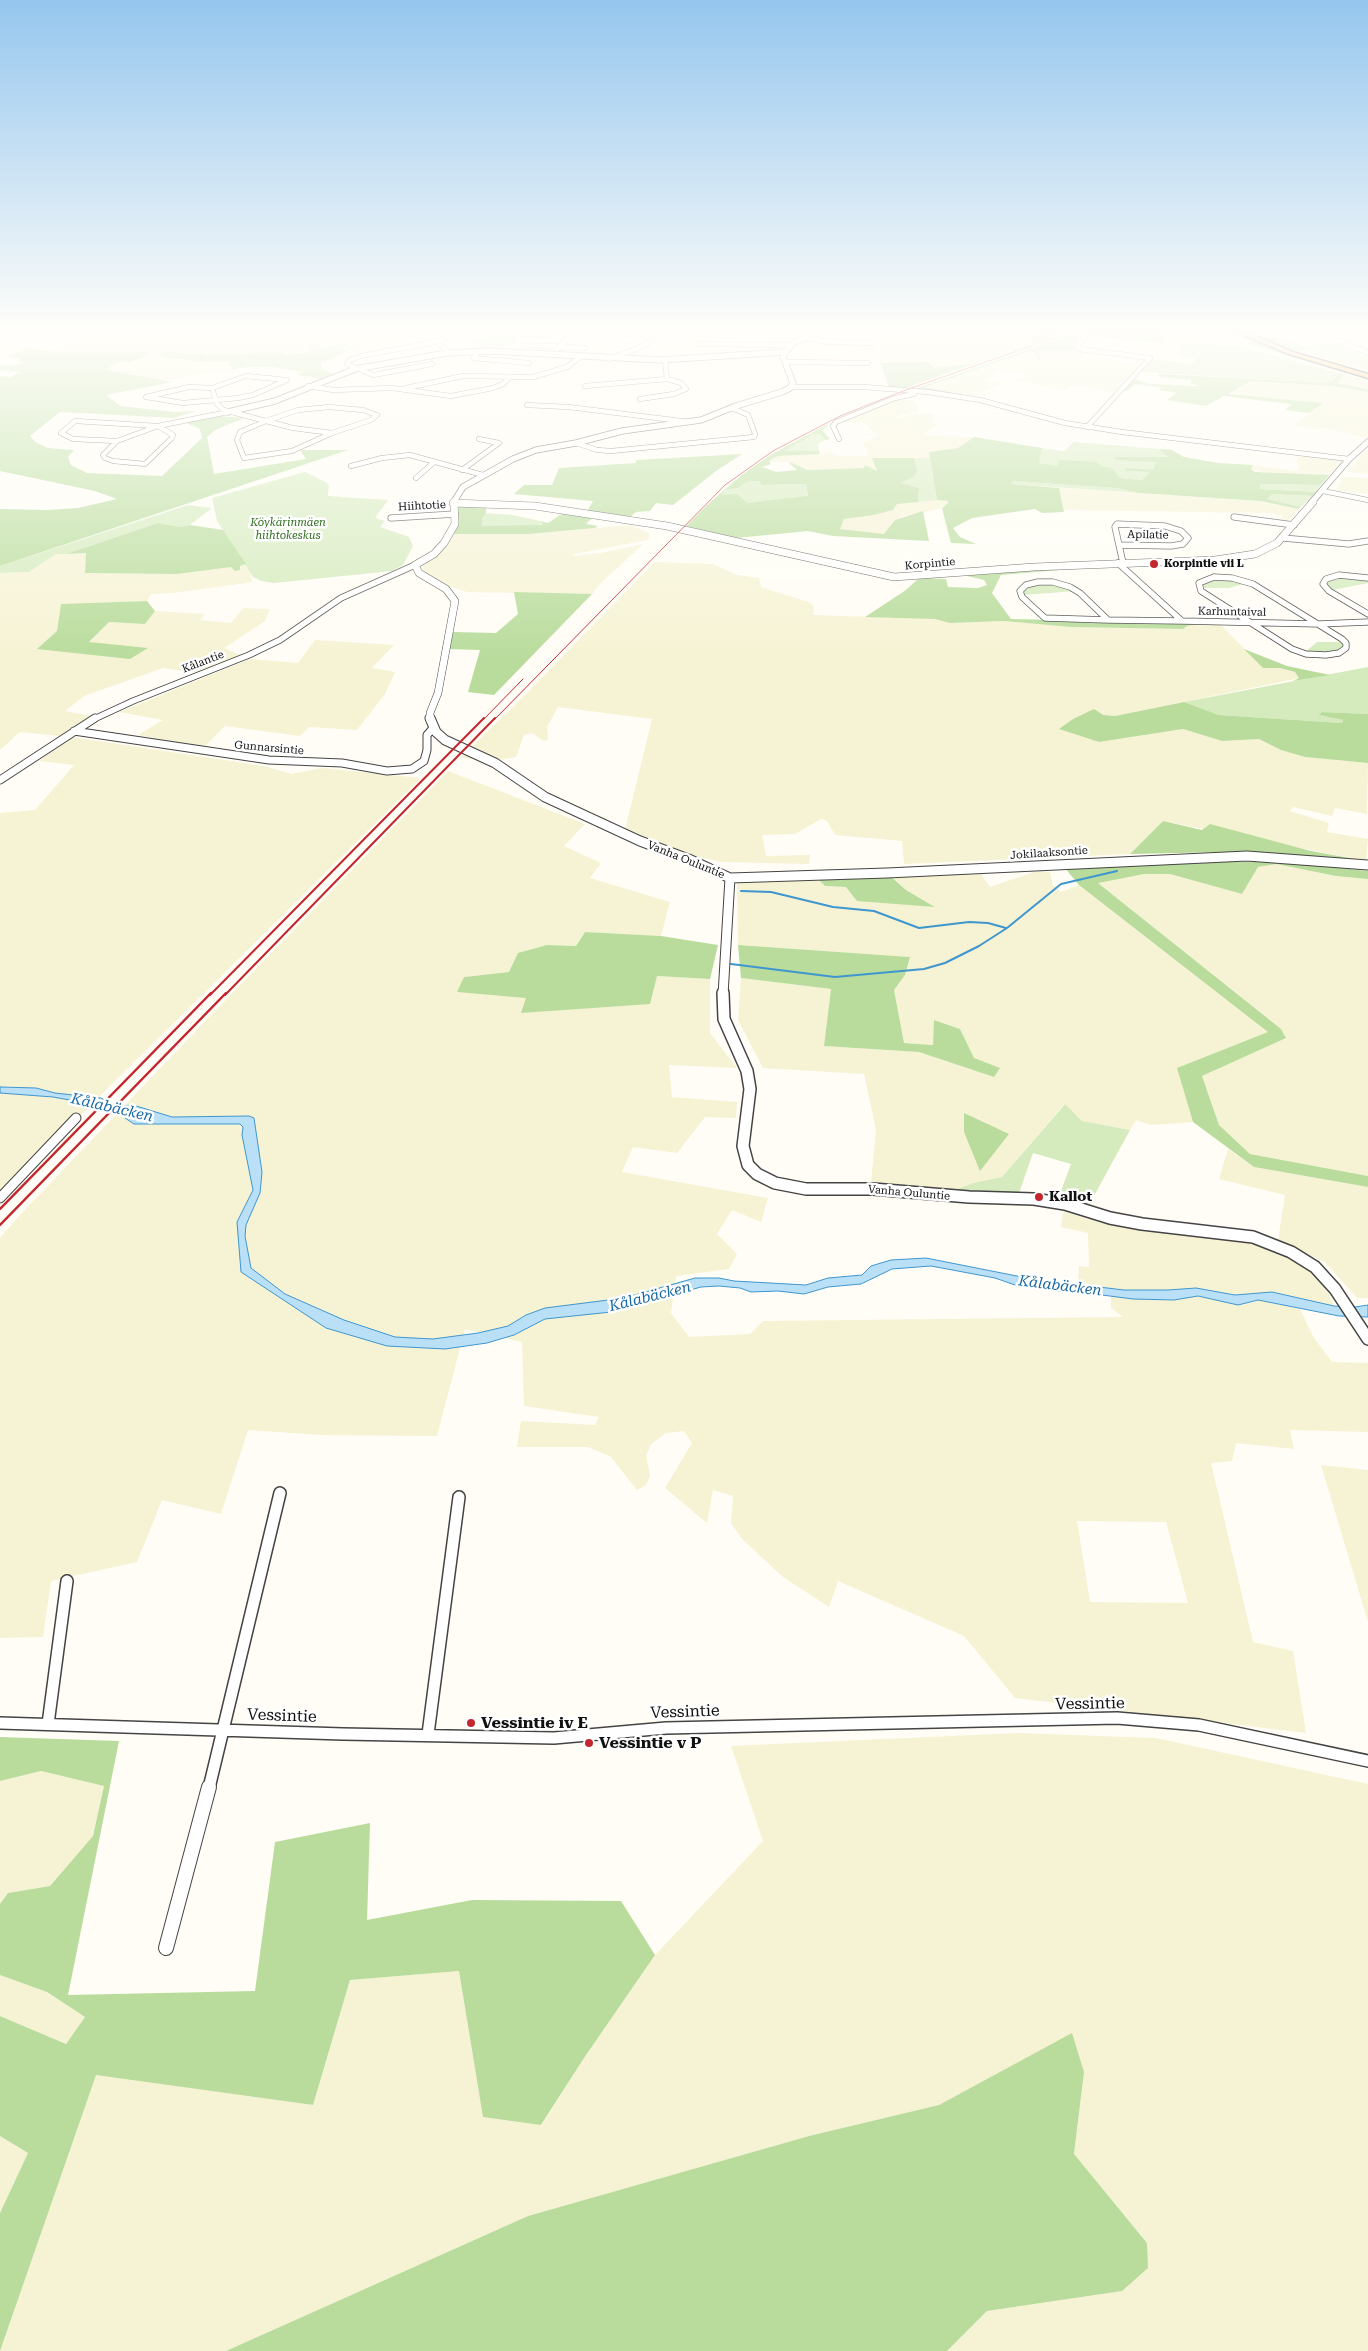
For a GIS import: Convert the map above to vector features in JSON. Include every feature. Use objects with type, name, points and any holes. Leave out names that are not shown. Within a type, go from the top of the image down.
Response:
[{"type":"street","points":[[111,441],[117,441]]},
{"type":"street","points":[[117,441],[104,453],[105,458],[117,462],[145,464],[169,441]]},
{"type":"street","points":[[237,441],[244,458],[292,451],[314,441]]},
{"type":"street","points":[[462,470],[499,443],[490,441]]},
{"type":"street","points":[[433,728],[430,722],[430,713],[438,694],[455,601],[453,596],[446,590],[419,573],[415,566],[440,548],[455,524],[453,503],[463,487],[525,454],[544,448],[585,441]]},
{"type":"street","points":[[576,443],[597,450],[611,451],[716,441]]},
{"type":"street","points":[[1190,441],[1349,459]]},
{"type":"street","name":"Korpintie","points":[[453,503],[535,506],[668,526],[894,577],[992,569],[1238,558],[1268,549],[1283,538],[1349,459],[1365,447],[1368,442]]},
{"type":"street","points":[[351,466],[382,458],[410,455],[432,463],[484,475]]},
{"type":"street","points":[[416,478],[432,463]]},
{"type":"street","points":[[1323,491],[1368,500]]},
{"type":"street","name":"Hiihtotie","points":[[391,518],[455,514]]},
{"type":"street","points":[[1234,518],[1294,525]]},
{"type":"street","name":"Apilatie","points":[[1117,524],[1165,526],[1181,531],[1188,538],[1183,544],[1171,546],[1119,545],[1115,527],[1117,524]]},
{"type":"street","points":[[1283,538],[1349,544],[1368,541]]},
{"type":"street","points":[[1119,545],[1120,563]]},
{"type":"street","name":"Karhuntaival","points":[[1120,563],[1182,621],[1319,624],[1368,622]]},
{"type":"street","name":"Kålantie","points":[[0,780],[87,722],[133,701],[249,655],[280,640],[340,598],[415,566]]},
{"type":"street","points":[[1368,578],[1348,575],[1335,576],[1326,579],[1323,584],[1329,592],[1368,614]]},
{"type":"street","points":[[1218,577],[1245,581],[1319,624],[1344,641],[1346,646],[1344,650],[1326,655],[1292,649],[1203,593],[1199,589],[1199,583],[1206,579],[1218,577]]},
{"type":"street","points":[[1108,620],[1080,593],[1066,585],[1038,582],[1026,585],[1020,591],[1022,597],[1042,617],[1108,620],[1182,621]]},
{"type":"street","name":"Gunnarsintie","points":[[74,731],[269,760],[342,763],[387,771],[412,769],[424,761],[427,750],[427,735],[433,728]]},
{"type":"street","name":"Vanha Ouluntie","points":[[433,728],[445,740],[495,763],[545,797],[575,813],[730,878],[723,987],[724,1020],[747,1071],[750,1089],[743,1146],[748,1165],[757,1174],[775,1182],[806,1189],[873,1189],[969,1198],[1034,1199],[1065,1204],[1118,1220],[1253,1237],[1304,1259],[1326,1277],[1368,1338]]},
{"type":"street","name":"Jokilaaksontie","points":[[730,878],[888,873],[1247,856],[1368,865]]},
{"type":"street","points":[[0,1198],[76,1118]]},
{"type":"street","points":[[166,1948],[224,1730],[280,1493]]},
{"type":"street","points":[[428,1734],[459,1497]]},
{"type":"street","points":[[48,1724],[67,1581]]},
{"type":"street","name":"Vessintie","points":[[0,1723],[343,1734],[428,1734],[554,1738],[666,1728],[1117,1718],[1199,1725],[1368,1761]]},
{"type":"shaded area","points":[[868,441],[969,441],[958,448],[929,452],[930,458],[873,458],[877,472],[872,471],[865,465],[864,468],[807,470],[790,462],[768,462],[778,456],[832,453],[838,456],[865,456],[868,453],[863,443]]},
{"type":"shaded area","points":[[1368,450],[1368,474],[1348,472]]},
{"type":"shaded area","points":[[1299,455],[1336,459],[1342,462],[1329,475],[1290,474],[1251,469],[1253,465],[1295,471],[1301,466],[1296,463]]},
{"type":"shaded area","points":[[1345,477],[1368,478],[1368,494],[1336,490]]},
{"type":"shaded area","points":[[1059,488],[1261,501],[1298,509],[1287,522],[1280,521],[1283,516],[1271,513],[1064,510]]},
{"type":"shaded area","points":[[937,500],[948,501],[948,503],[938,509],[900,517],[884,534],[839,529],[844,519],[893,510],[897,504]]},
{"type":"shaded area","points":[[631,525],[649,533],[648,540],[574,554],[573,556],[601,553],[643,544],[602,582],[592,594],[467,592],[447,586],[423,572],[423,565],[437,555],[454,534],[529,534]]},
{"type":"shaded area","points":[[86,553],[85,573],[177,574],[246,564],[253,582],[173,593],[151,594],[147,601],[61,605],[57,631],[38,649],[89,643],[109,622],[145,624],[155,611],[205,614],[200,620],[231,623],[243,608],[270,609],[265,621],[224,648],[240,655],[198,673],[163,668],[84,696],[65,711],[92,716],[59,736],[20,732],[0,750],[0,573],[29,572],[56,554]]},
{"type":"shaded area","points":[[655,562],[713,564],[737,575],[759,578],[761,587],[811,603],[814,607],[813,615],[935,619],[950,623],[1006,621],[1071,627],[1183,629],[1187,626],[1202,623],[1219,623],[1263,668],[1281,668],[1295,672],[1300,678],[1115,716],[1103,715],[1073,719],[1060,729],[1099,742],[1183,729],[1222,741],[1259,739],[1281,750],[1305,757],[1368,763],[1367,814],[1335,808],[1332,816],[1293,807],[1290,811],[1329,823],[1327,832],[1368,839],[1366,861],[1163,821],[1130,854],[904,864],[902,841],[835,835],[827,821],[821,819],[795,834],[762,835],[766,856],[810,855],[809,864],[721,862],[696,856],[625,830],[652,719],[558,707],[547,727],[548,739],[546,741],[542,740],[532,733],[524,735],[516,757],[492,761],[460,758],[526,694]]},
{"type":"shaded area","points":[[315,640],[394,645],[372,668],[395,672],[385,694],[357,730],[309,727],[300,736],[225,726],[204,747],[138,735],[163,720],[119,712],[250,659],[298,663]]},
{"type":"shaded area","points":[[72,737],[264,766],[292,774],[322,768],[421,778],[96,1100],[0,1200],[0,813],[35,810],[74,765],[39,761]]},
{"type":"shaded area","points":[[448,771],[585,824],[564,846],[601,863],[590,878],[670,902],[661,936],[585,932],[576,946],[547,945],[509,972],[464,977],[527,998],[522,1013],[657,976],[710,979],[710,1033],[737,1068],[669,1065],[672,1097],[737,1102],[736,1118],[705,1117],[677,1153],[633,1147],[622,1172],[768,1198],[761,1222],[732,1210],[717,1234],[737,1254],[729,1269],[676,1276],[671,1313],[689,1337],[750,1334],[763,1321],[1123,1317],[1111,1308],[1111,1296],[1174,1300],[1198,1296],[1238,1305],[1258,1300],[1300,1309],[1314,1338],[1332,1362],[1368,1363],[1368,1432],[1290,1430],[1294,1449],[1236,1443],[1232,1461],[1211,1463],[1253,1642],[1293,1651],[1306,1733],[1015,1698],[964,1636],[838,1581],[829,1607],[783,1577],[742,1539],[731,1523],[733,1496],[713,1490],[707,1523],[665,1488],[692,1443],[684,1431],[666,1433],[651,1444],[646,1456],[650,1476],[646,1485],[637,1490],[610,1456],[587,1447],[517,1447],[521,1421],[595,1425],[599,1417],[524,1406],[522,1342],[465,1329],[437,1436],[321,1435],[248,1430],[221,1514],[162,1500],[137,1562],[51,1581],[43,1637],[0,1638],[0,1238],[214,1012]],"holes":[[[1077,1521],[1166,1522],[1188,1603],[1090,1602]]]},
{"type":"shaded area","points":[[1276,864],[1336,876],[1368,879],[1368,1176],[1250,1154],[1219,1125],[1202,1076],[1286,1038],[1281,1029],[1097,882],[1144,874],[1170,874],[1242,894],[1258,867]]},
{"type":"shaded area","points":[[979,871],[990,887],[1037,871],[1050,872],[1053,885],[1061,892],[1079,885],[1269,1032],[1178,1068],[1193,1122],[1151,1125],[1136,1120],[1130,1130],[1082,1121],[1064,1104],[1002,1177],[973,1183],[947,1193],[871,1183],[876,1130],[864,1074],[763,1068],[738,1020],[741,978],[831,989],[824,1046],[919,1052],[994,1077],[974,1058],[960,1029],[935,1020],[934,1045],[904,1043],[894,990],[905,975],[910,957],[738,945],[737,883],[816,877],[825,886],[846,887],[934,906],[906,890],[892,876]]},
{"type":"shaded area","points":[[1228,1149],[1254,1167],[1368,1187],[1368,1298],[1357,1298],[1325,1262],[1278,1241],[1285,1195],[1219,1179]]},
{"type":"shaded area","points":[[1063,1211],[1101,1223],[1168,1233],[1244,1238],[1297,1260],[1325,1285],[1334,1306],[1272,1292],[1235,1295],[1196,1288],[1124,1290],[1078,1284],[1079,1266],[1089,1267],[1088,1233],[1061,1227]]},
{"type":"shaded area","points":[[1321,1465],[1368,1470],[1368,1622]]},
{"type":"shaded area","points":[[1018,1733],[1156,1738],[1368,1784],[1368,2351],[947,2351],[987,2311],[1122,2291],[1147,2243],[1074,2154],[1084,2072],[998,2074],[939,2105],[809,2136],[528,2216],[226,2351],[0,2351],[95,2074],[313,2105],[350,1980],[459,1971],[483,2116],[542,2125],[584,2058],[655,1955],[763,1841],[731,1746]]},
{"type":"shaded area","points":[[41,1771],[104,1786],[93,1836],[50,1886],[8,1893],[0,1904],[0,1781]]},
{"type":"shaded area","points":[[0,1975],[47,1992],[85,2017],[66,2044],[0,2016]]},
{"type":"shaded area","points":[[0,2136],[28,2153],[0,2213]]},
{"type":"green space","points":[[0,441],[34,441],[48,448],[74,450],[68,457],[71,465],[87,473],[162,476],[199,441],[208,441],[214,474],[306,459],[300,450],[348,450],[0,566],[0,509],[47,510],[78,508],[117,499],[95,491],[0,471]]},
{"type":"green space","points":[[797,441],[803,441],[785,451],[819,451],[820,454],[778,456],[769,461],[771,464],[762,467],[777,472],[797,470],[790,462],[807,470],[864,468],[865,465],[877,471],[872,458],[914,458],[917,471],[913,477],[901,483],[919,488],[918,502],[897,504],[893,510],[844,519],[840,529],[884,534],[895,520],[923,511],[929,541],[833,536],[808,531],[736,538],[686,526],[707,505],[743,474],[772,454]],"holes":[[[760,481],[761,485],[806,484],[808,496],[747,503],[737,494],[722,495],[725,490],[738,488],[747,482]]]},
{"type":"green space","points":[[803,441],[825,441],[818,444],[819,451],[784,452]]},
{"type":"green space","points":[[969,441],[997,441],[1042,448],[1039,463],[1057,466],[1060,460],[1098,462],[1100,466],[1112,468],[1120,478],[1142,480],[1150,472],[1125,471],[1126,468],[1153,470],[1156,462],[1115,460],[1115,457],[1168,457],[1159,449],[1172,450],[1184,457],[1218,463],[1253,465],[1251,469],[1255,472],[1329,475],[1321,485],[1261,484],[1259,489],[1316,492],[1313,496],[1272,494],[1267,499],[1301,507],[1298,509],[1261,501],[1139,493],[1116,488],[1013,481],[1011,484],[1059,488],[1064,512],[1042,513],[1035,509],[972,518],[953,528],[960,537],[976,544],[951,543],[942,508],[948,501],[937,500],[929,452],[958,448]]},
{"type":"green space","points":[[1074,442],[1159,449],[1169,457],[1151,460],[1156,462],[1153,470],[1126,471],[1151,472],[1142,480],[1120,478],[1112,468],[1058,466],[1039,463],[1042,448],[1064,451]]},
{"type":"green space","points":[[742,454],[716,471],[673,505],[656,503],[650,511],[636,512],[630,517],[586,513],[593,501],[514,494],[524,485],[552,485],[559,468],[636,463],[636,460]]},
{"type":"green space","points":[[914,458],[930,458],[937,500],[918,502],[919,488],[900,483],[912,477],[916,471]]},
{"type":"green space","name":"Köykärinmäen hiihtokeskus","points":[[305,472],[329,485],[328,496],[388,500],[375,518],[385,521],[380,527],[409,537],[413,546],[403,565],[392,571],[274,583],[261,581],[253,577],[217,521],[212,498]]},
{"type":"green space","points":[[760,481],[762,485],[806,484],[808,497],[747,503],[722,495],[725,490],[738,488],[747,482]]},
{"type":"green space","points":[[1012,481],[1116,488],[1139,493],[1011,484]]},
{"type":"green space","points":[[1261,484],[1321,485],[1316,492],[1259,489]]},
{"type":"green space","points":[[1272,494],[1313,496],[1301,507],[1266,499]]},
{"type":"green space","points":[[455,504],[486,505],[482,526],[541,525],[543,524],[540,521],[548,523],[563,513],[600,518],[592,518],[586,524],[598,526],[595,528],[529,534],[454,534],[459,519]]},
{"type":"green space","points":[[188,505],[212,508],[190,525],[181,527],[158,523],[66,554],[56,554],[29,572],[0,573],[0,566]]},
{"type":"green space","points":[[486,513],[513,515],[540,521],[543,524],[531,526],[482,526],[482,519]]},
{"type":"green space","points":[[158,523],[181,527],[190,525],[223,530],[246,564],[240,566],[240,570],[235,571],[231,567],[177,574],[85,573],[86,553],[66,554]]},
{"type":"green space","points":[[1095,567],[1001,575],[992,593],[1011,619],[1202,623],[1187,626],[1183,629],[1071,627],[1004,621],[950,623],[935,619],[865,617],[906,590],[919,578],[946,579],[948,587],[978,588],[987,585],[984,580],[967,576],[968,573]]},
{"type":"green space","points":[[1334,577],[1368,579],[1368,583],[1333,590],[1327,586],[1327,582]]},
{"type":"green space","points":[[1215,578],[1247,583],[1229,588],[1201,588],[1201,585]]},
{"type":"green space","points":[[1038,584],[1052,584],[1076,591],[1023,595],[1026,587]]},
{"type":"green space","points":[[514,592],[592,594],[494,695],[468,692],[480,650],[448,649],[453,632],[496,633],[518,614]]},
{"type":"green space","points":[[147,601],[155,611],[145,624],[109,622],[89,642],[148,648],[130,659],[37,649],[57,631],[61,604]]},
{"type":"green space","points":[[1317,642],[1343,642],[1344,645],[1342,649],[1330,654],[1305,652]]},
{"type":"green space","points":[[1244,649],[1287,666],[1330,675],[1293,681],[1299,678],[1295,672],[1280,668],[1263,668]]},
{"type":"green space","points":[[1368,667],[1368,714],[1320,712],[1320,715],[1343,720],[1342,723],[1219,715],[1184,702]]},
{"type":"green space","points":[[1184,702],[1219,715],[1342,723],[1343,720],[1319,715],[1321,712],[1368,714],[1368,763],[1305,757],[1281,750],[1259,739],[1222,741],[1183,729],[1099,742],[1059,729],[1073,719],[1094,709],[1103,715],[1115,716]]},
{"type":"green space","points":[[1163,821],[1202,830],[1210,824],[1311,851],[1366,861],[1225,852],[1130,854]]},
{"type":"green space","points":[[1221,862],[1286,862],[1368,871],[1368,879],[1336,876],[1276,864],[1258,867],[1242,894],[1170,874],[1144,874],[1098,883],[1281,1029],[1286,1038],[1202,1076],[1219,1125],[1250,1154],[1368,1176],[1368,1187],[1254,1167],[1193,1122],[1177,1068],[1268,1032],[1079,885],[1065,868]]},
{"type":"green space","points":[[887,873],[906,890],[935,907],[857,901],[846,887],[825,886],[814,875]]},
{"type":"green space","points":[[585,932],[661,936],[718,945],[710,979],[657,976],[650,1004],[521,1013],[526,998],[457,992],[464,977],[509,972],[518,953],[547,945],[576,946]]},
{"type":"green space","points":[[738,945],[910,957],[905,975],[894,990],[904,1043],[933,1045],[934,1020],[960,1029],[974,1058],[1000,1068],[994,1077],[919,1052],[824,1046],[831,989],[741,978]]},
{"type":"green space","points":[[1065,1104],[1082,1121],[1130,1130],[1089,1205],[1058,1199],[1071,1164],[1033,1153],[1019,1193],[947,1193],[973,1183],[1002,1177]]},
{"type":"green space","points":[[964,1113],[1009,1134],[980,1171],[964,1132]]},
{"type":"green space","points":[[0,1737],[119,1741],[68,1995],[255,1991],[275,1842],[370,1823],[367,1920],[472,1900],[621,1901],[655,1955],[584,2058],[541,2125],[483,2117],[459,1971],[350,1980],[313,2105],[96,2075],[0,2351],[0,2213],[28,2153],[0,2136],[0,2016],[66,2044],[85,2017],[47,1992],[0,1975],[0,1904],[8,1893],[50,1886],[93,1836],[104,1786],[41,1771],[0,1781]]},
{"type":"green space","points":[[1072,2033],[1084,2072],[1074,2154],[1147,2243],[1148,2268],[1122,2291],[987,2311],[947,2351],[226,2351],[528,2216],[809,2136],[939,2105]]},
{"type":"water","name":"Kålabäcken","points":[[0,1087],[36,1088],[55,1093],[101,1098],[119,1106],[133,1105],[172,1117],[249,1116],[254,1118],[262,1172],[260,1193],[246,1225],[245,1236],[251,1268],[285,1294],[344,1320],[395,1337],[433,1339],[478,1333],[508,1326],[526,1315],[545,1308],[624,1298],[695,1278],[719,1278],[734,1281],[806,1285],[828,1278],[862,1275],[871,1266],[891,1260],[926,1258],[1032,1279],[1124,1290],[1196,1288],[1235,1295],[1272,1292],[1334,1306],[1355,1307],[1368,1305],[1368,1317],[1339,1316],[1258,1300],[1238,1305],[1198,1296],[1174,1300],[1133,1299],[1071,1291],[1055,1291],[1015,1285],[995,1278],[931,1266],[892,1269],[861,1284],[828,1287],[804,1294],[778,1291],[751,1292],[740,1288],[719,1286],[701,1287],[611,1312],[545,1319],[514,1335],[487,1343],[445,1349],[387,1346],[326,1328],[241,1272],[237,1222],[253,1190],[242,1135],[243,1127],[240,1124],[134,1124],[116,1112],[91,1104],[53,1097],[0,1093]]},
{"type":"waterway","points":[[731,964],[835,977],[924,969],[945,963],[979,946],[1007,928],[1061,884],[1117,871]]},
{"type":"waterway","points":[[741,891],[771,892],[833,907],[874,911],[919,928],[969,922],[988,923],[1006,928]]},
{"type":"railway","points":[[494,720],[725,485],[773,451],[793,441]]},
{"type":"railway","points":[[483,720],[523,679]]},
{"type":"railway","points":[[210,995],[484,718]]},
{"type":"railway","points":[[225,995],[495,718]]},
{"type":"railway","points":[[0,1209],[211,993]]},
{"type":"railway","points":[[0,1225],[226,993]]},
{"type":"place","name":"Korpintie vii L","points":[[1154,564]]},
{"type":"place","name":"Kallot","points":[[1039,1197]]},
{"type":"place","name":"Vessintie iv E","points":[[471,1723]]},
{"type":"place","name":"Vessintie v P","points":[[589,1743]]}]
